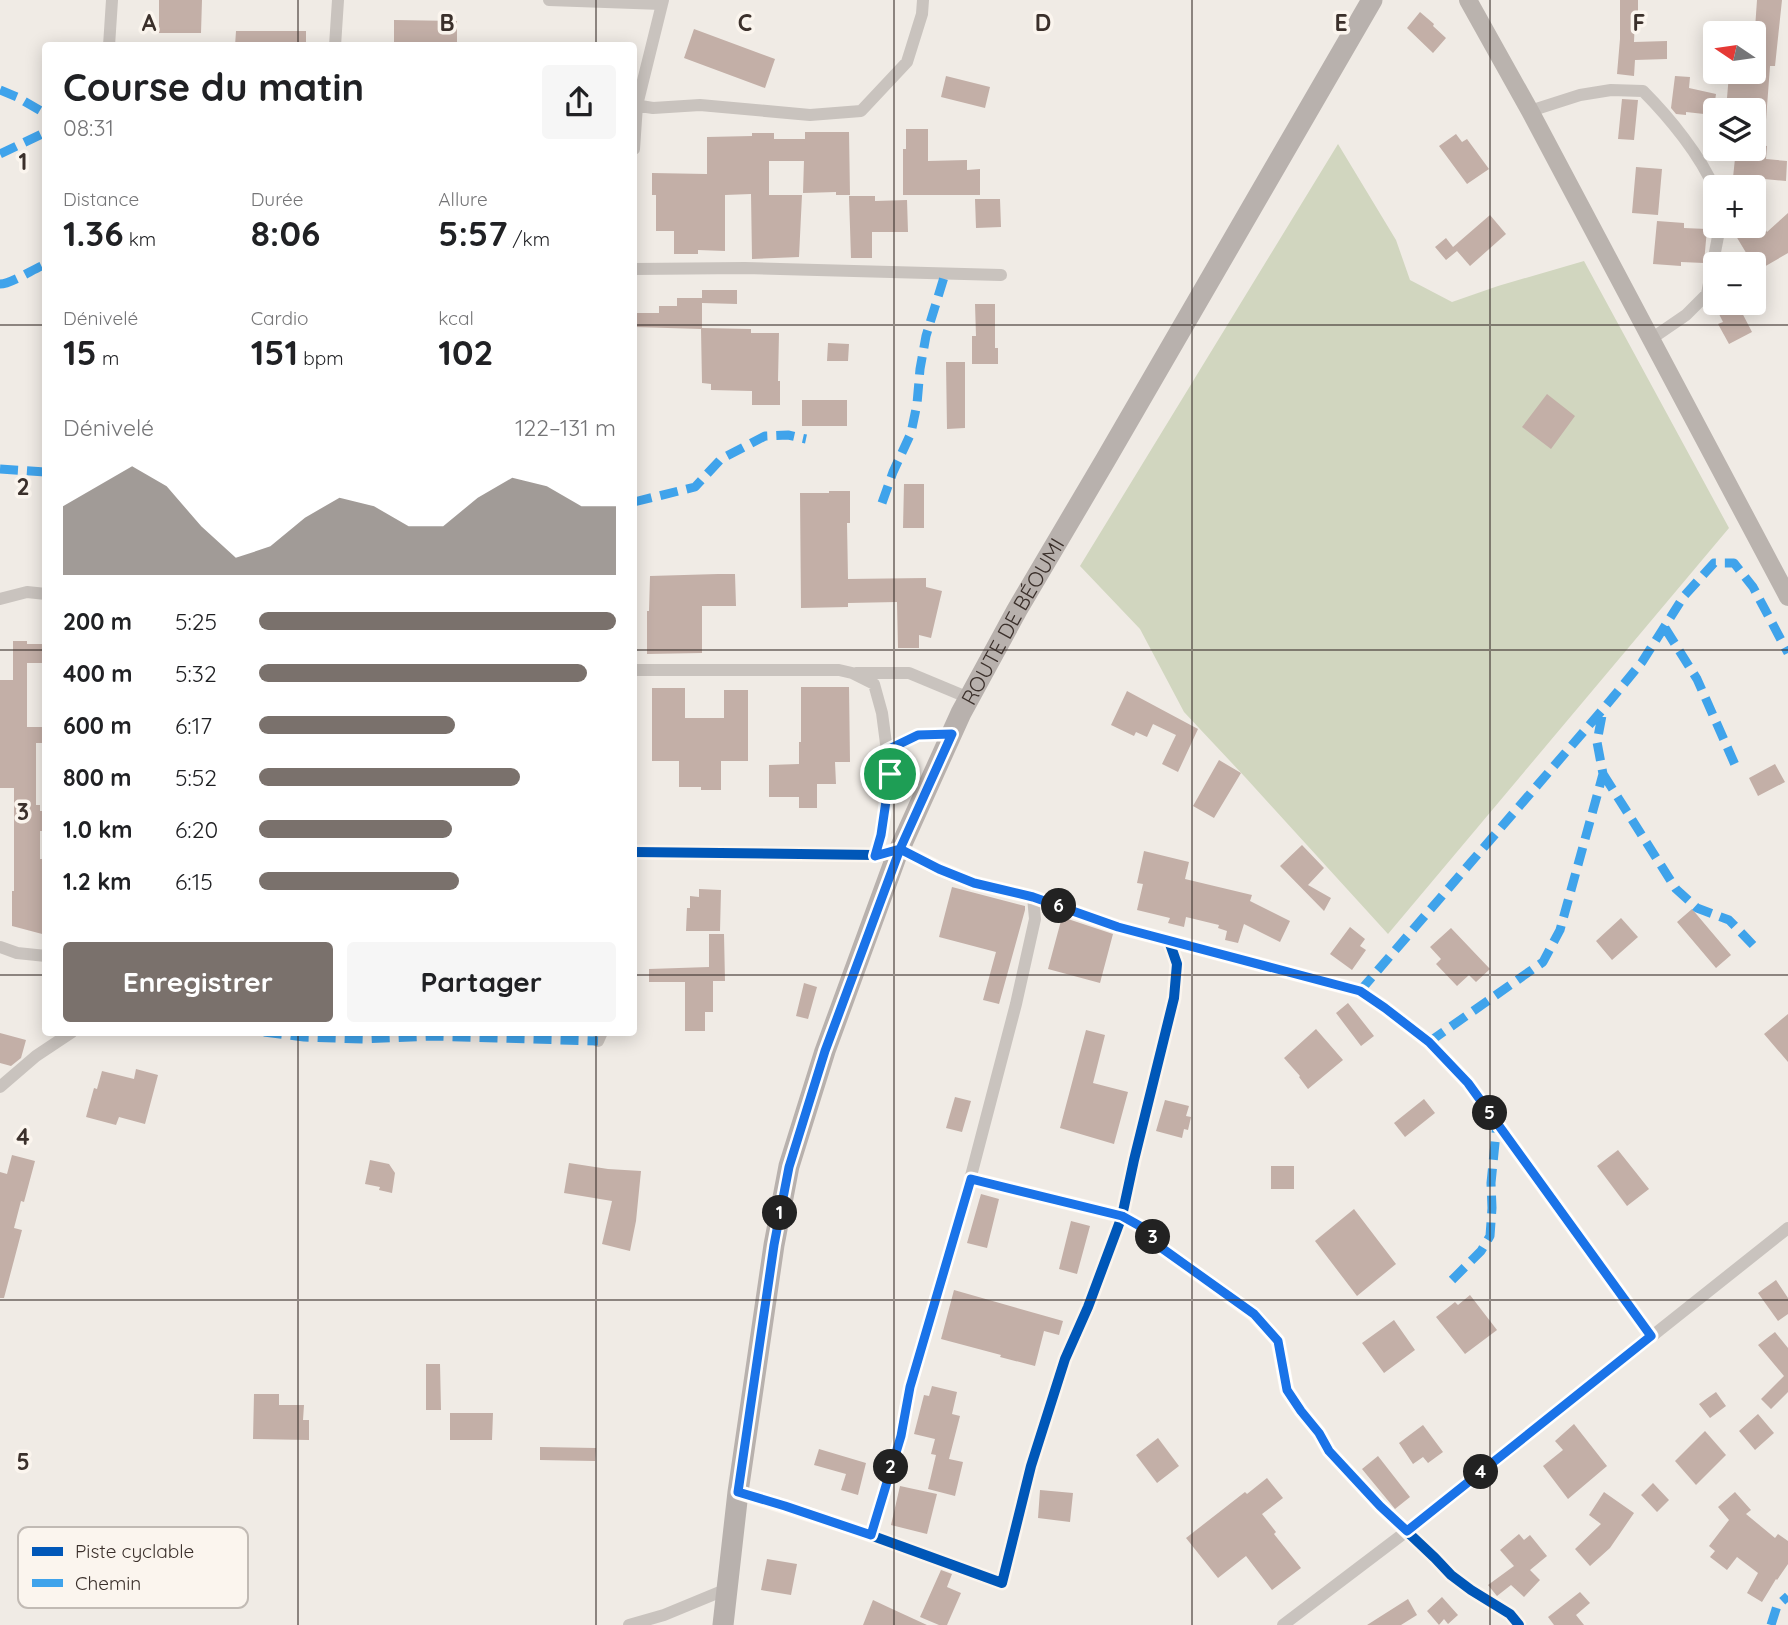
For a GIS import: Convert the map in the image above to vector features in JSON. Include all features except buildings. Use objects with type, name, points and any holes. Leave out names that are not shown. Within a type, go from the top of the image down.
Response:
[{"type":"main road","points":[[1468,0],[1530,111],[1788,597]]},
{"type":"main road","name":"ROUTE DE BÉOUMI","points":[[723,1625],[738,1492],[774,1245],[789,1167],[825,1051],[900,849],[969,698],[1017,610],[1107,460],[1366,3]]},
{"type":"street","points":[[109,42],[112,0]]},
{"type":"street","points":[[335,42],[338,0]]},
{"type":"street","points":[[549,0],[662,2],[637,97]]},
{"type":"street","points":[[637,105],[653,108],[700,105],[810,115],[861,111],[907,62],[922,14],[923,0]]},
{"type":"street","points":[[1530,111],[1580,94],[1611,90],[1643,91],[1665,113],[1709,175]]},
{"type":"street","points":[[1651,339],[1686,315],[1707,294],[1718,238]]},
{"type":"street","points":[[637,269],[745,268],[1001,275]]},
{"type":"street","points":[[0,598],[27,592],[42,594]]},
{"type":"street","points":[[637,670],[799,669],[909,673],[969,698]]},
{"type":"street","points":[[852,673],[874,684],[882,713],[887,750],[890,774],[881,835],[875,856]]},
{"type":"street","points":[[887,750],[918,735],[952,734]]},
{"type":"street","points":[[637,852],[875,856],[900,849],[974,883],[1033,897],[1118,927],[1360,991],[1429,1042],[1468,1083],[1651,1336]]},
{"type":"street","points":[[871,1535],[901,1436],[910,1387],[971,1179],[1031,940],[1035,919],[1033,897]]},
{"type":"street","points":[[738,1492],[871,1535],[1002,1583],[1031,1466],[1061,1370],[1122,1216],[1174,998],[1177,964],[1169,941]]},
{"type":"street","points":[[0,947],[16,953],[42,956]]},
{"type":"street","points":[[0,1087],[36,1056],[66,1036]]},
{"type":"street","points":[[971,1179],[1122,1216],[1147,1230],[1163,1249],[1254,1314],[1278,1341],[1287,1390],[1329,1451],[1380,1506],[1451,1575],[1510,1614],[1519,1625]]},
{"type":"street","points":[[1283,1625],[1407,1531],[1788,1228]]},
{"type":"street","points":[[629,1625],[664,1615],[727,1588]]},
{"type":"green space","points":[[1338,144],[1396,240],[1410,280],[1452,302],[1584,261],[1729,528],[1388,934],[1184,712],[1140,629],[1080,566]]},
{"type":"marked path","points":[[0,90],[42,112]]},
{"type":"marked path","points":[[0,154],[42,134]]},
{"type":"marked path","points":[[0,284],[42,266]]},
{"type":"marked path","points":[[882,503],[911,433],[926,336],[945,274]]},
{"type":"marked path","points":[[637,501],[695,487],[721,459],[765,436],[788,435],[806,439]]},
{"type":"marked path","points":[[0,469],[42,472]]},
{"type":"marked path","points":[[1360,991],[1604,708],[1642,662],[1684,596],[1714,563],[1734,563],[1753,587],[1788,653]]},
{"type":"marked path","points":[[1665,628],[1697,679],[1736,767]]},
{"type":"marked path","points":[[1429,1042],[1543,962],[1560,930],[1603,774],[1597,742],[1603,710]]},
{"type":"marked path","points":[[1603,774],[1676,889],[1697,908],[1729,920],[1753,945]]},
{"type":"marked path","points":[[296,1036],[363,1039],[431,1036]]},
{"type":"marked path","points":[[431,1036],[598,1041]]},
{"type":"marked path","points":[[1452,1280],[1481,1251],[1490,1236],[1491,1183],[1497,1123]]},
{"type":"marked path","points":[[1771,1625],[1777,1606],[1788,1596]]},
{"type":"cycle path","points":[[637,852],[875,855],[900,849],[974,883],[1033,897],[1118,927],[1360,991],[1429,1042],[1468,1083],[1651,1336]]},
{"type":"cycle path","points":[[738,1492],[851,1528],[1002,1583],[1031,1466],[1065,1359],[1088,1307],[1122,1216],[1174,998],[1177,964],[1169,941]]},
{"type":"cycle path","points":[[971,1179],[1122,1216],[1147,1230],[1163,1249],[1253,1314],[1278,1341],[1287,1390],[1329,1451],[1380,1506],[1451,1575],[1510,1614],[1519,1625]]},
{"type":"route","points":[[890,774],[881,835],[875,856],[900,849],[825,1051],[789,1167],[774,1245],[738,1492],[871,1535],[901,1436],[910,1387],[971,1179],[1122,1216],[1147,1230],[1163,1249],[1254,1314],[1278,1341],[1287,1390],[1329,1451],[1407,1531],[1651,1336],[1468,1083],[1429,1042],[1385,1008],[1360,991],[1118,927],[1033,897],[974,883],[939,869],[900,849],[952,734],[918,735],[887,750],[890,774]]}]
